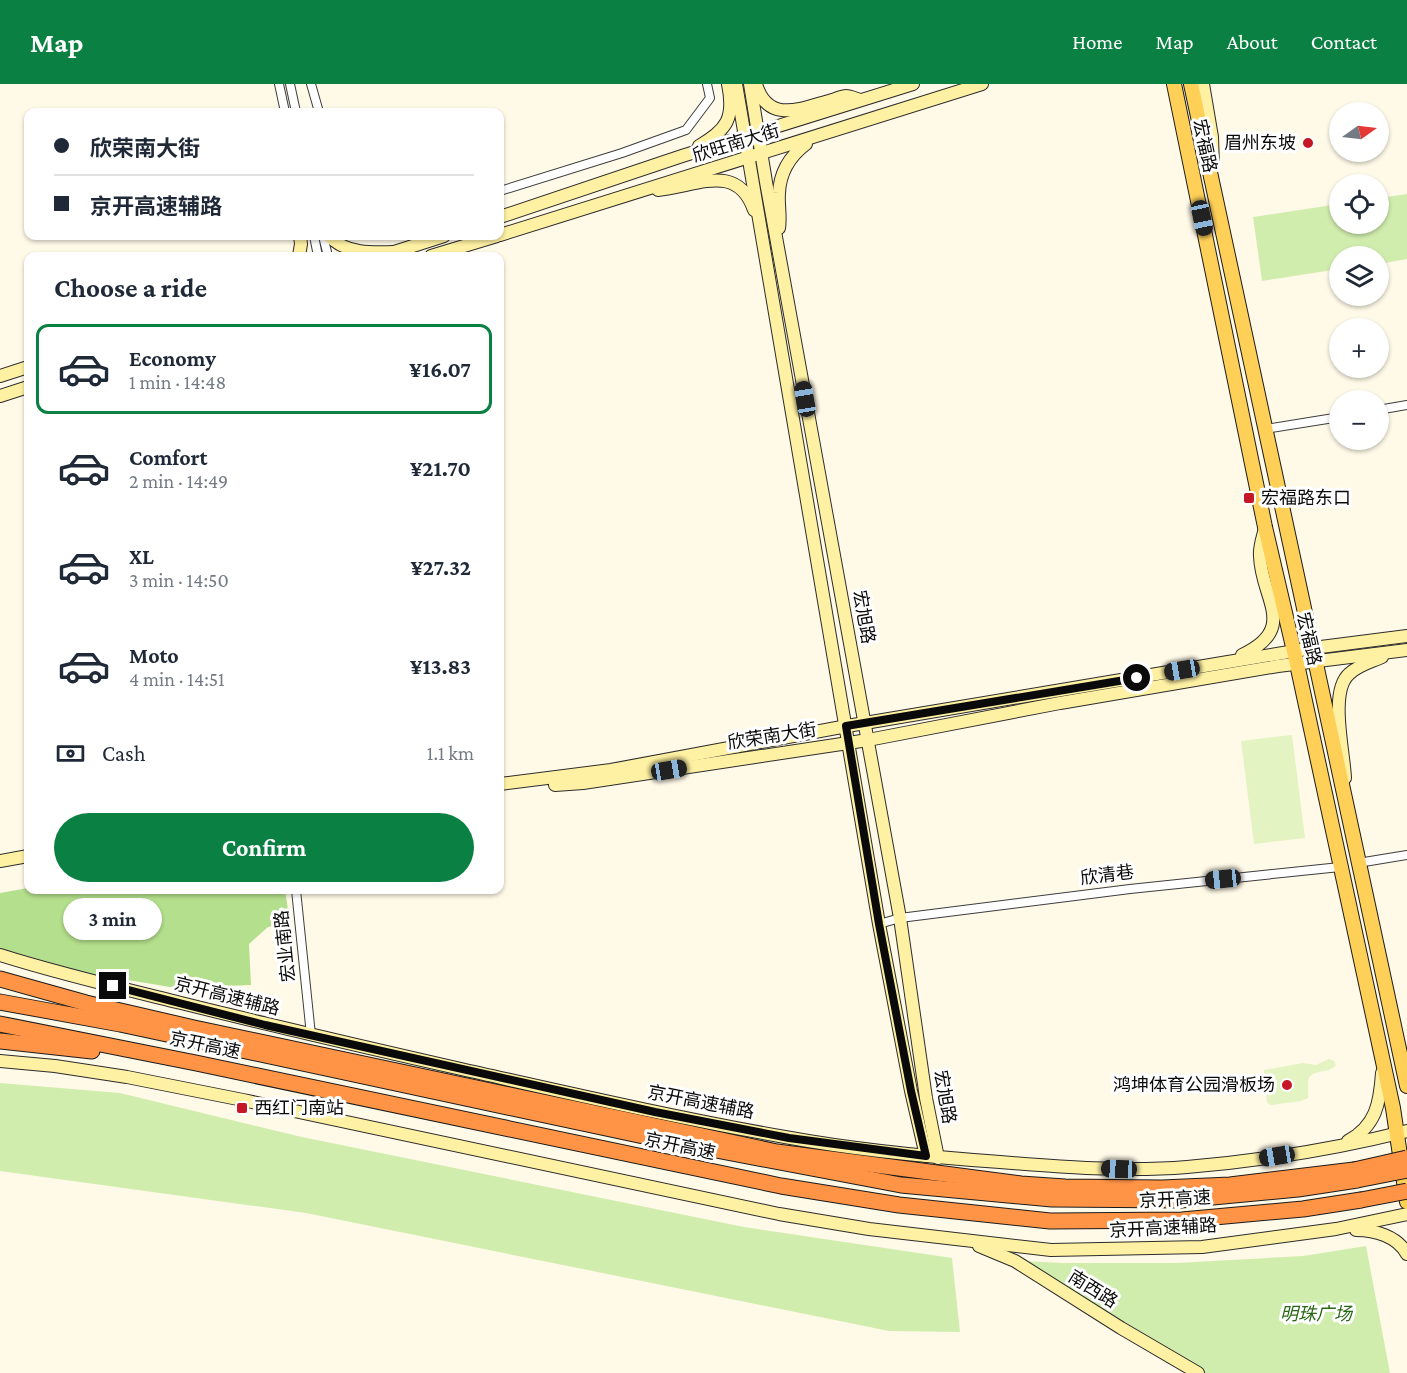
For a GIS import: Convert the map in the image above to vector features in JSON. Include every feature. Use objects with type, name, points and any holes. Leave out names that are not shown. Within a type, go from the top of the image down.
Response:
[{"type":"highway","points":[[0,979],[86,1003]]},
{"type":"highway","points":[[0,988],[86,1003],[739,1145],[908,1170],[1021,1184],[1162,1188],[1230,1185],[1407,1170]]},
{"type":"highway","name":"京开高速","points":[[0,1002],[120,1024],[648,1137],[901,1185],[1052,1199],[1181,1200],[1298,1189],[1356,1175]]},
{"type":"highway","name":"京开高速","points":[[0,1024],[781,1186],[899,1205],[1050,1221],[1171,1220],[1303,1209],[1407,1191]]},
{"type":"highway","points":[[0,1041],[196,1063]]},
{"type":"highway","points":[[1356,1175],[1407,1158]]},
{"type":"main road","name":"宏福路","points":[[1174,84],[1265,527],[1383,1069],[1402,1132],[1407,1202]]},
{"type":"main road","name":"宏福路","points":[[1191,84],[1358,863],[1405,1068],[1407,1086]]},
{"type":"street","points":[[279,84],[284,108]]},
{"type":"street","points":[[290,84],[295,108]]},
{"type":"street","points":[[311,84],[318,108]]},
{"type":"street","points":[[504,190],[622,153],[686,129],[710,98],[707,84]]},
{"type":"street","points":[[682,156],[724,129],[730,110],[728,84]]},
{"type":"street","name":"宏旭路","points":[[736,84],[752,135]]},
{"type":"street","name":"宏旭路","points":[[750,84],[755,156],[865,724],[900,918],[926,1098],[932,1157]]},
{"type":"street","points":[[756,84],[764,101],[771,108],[782,111],[796,110],[845,96],[862,100]]},
{"type":"street","name":"欣旺南大街","points":[[504,216],[682,156],[913,84]]},
{"type":"street","name":"欣旺南大街","points":[[504,233],[982,84]]},
{"type":"street","points":[[1166,84],[1182,125]]},
{"type":"street","points":[[1203,84],[1212,137],[1213,188]]},
{"type":"street","points":[[633,192],[673,189],[724,179],[739,187],[751,201],[770,237],[780,225],[779,194],[787,162],[795,152],[815,137]]},
{"type":"street","name":"宏旭路","points":[[770,237],[879,924],[911,1091],[932,1157]]},
{"type":"street","points":[[334,240],[350,249],[366,252]]},
{"type":"street","points":[[394,252],[432,240]]},
{"type":"street","name":"欣旺南大街","points":[[444,252],[482,240]]},
{"type":"street","points":[[0,376],[24,368]]},
{"type":"street","points":[[0,396],[24,388]]},
{"type":"street","points":[[1389,408],[1407,405]]},
{"type":"street","points":[[1265,429],[1329,419]]},
{"type":"street","points":[[1228,662],[1258,648],[1269,637],[1272,629],[1274,621],[1260,555],[1265,527]]},
{"type":"street","points":[[1295,657],[1407,636]]},
{"type":"street","points":[[1314,654],[1401,651]]},
{"type":"street","points":[[1346,803],[1344,757],[1338,711],[1340,692],[1347,675],[1357,668],[1401,651]]},
{"type":"street","name":"欣荣南大街","points":[[504,783],[610,770],[846,726],[1228,662],[1295,657]]},
{"type":"street","name":"欣荣南大街","points":[[504,790],[583,783],[868,740],[1295,657]]},
{"type":"street","points":[[1358,863],[1407,855]]},
{"type":"street","points":[[0,861],[24,857]]},
{"type":"street","name":"欣清巷","points":[[879,924],[900,918],[1130,889],[1340,867]]},
{"type":"street","name":"宏业南路","points":[[296,894],[311,1035]]},
{"type":"street","name":"京开高速辅路","points":[[0,955],[50,971],[311,1035],[655,1112],[789,1138],[932,1157],[1065,1167],[1119,1169],[1185,1167],[1257,1159],[1339,1146],[1402,1132]]},
{"type":"street","name":"京开高速辅路","points":[[0,1060],[141,1080],[779,1214],[869,1229],[1051,1250],[1202,1247],[1336,1229],[1407,1214]]},
{"type":"street","points":[[1339,1146],[1357,1136],[1368,1126],[1375,1115],[1381,1096],[1383,1069]]},
{"type":"street","points":[[1336,1229],[1371,1230],[1394,1240],[1407,1254]]},
{"type":"street","name":"南西路","points":[[965,1240],[1015,1261],[1121,1328],[1198,1373]]},
{"type":"green space","points":[[1407,194],[1407,259],[1389,262],[1389,246],[1329,246],[1329,271],[1262,281],[1253,217],[1329,206],[1329,234],[1389,234],[1389,197]]},
{"type":"green space","points":[[1292,735],[1305,838],[1254,844],[1241,741]]},
{"type":"green space","points":[[24,889],[24,894],[286,894],[290,923],[268,927],[249,944],[251,985],[176,988],[86,973],[0,948],[0,893]]},
{"type":"green space","name":"鸿坤体育公园滑板场","points":[[1329,1059],[1336,1065],[1330,1070],[1311,1075],[1308,1080],[1308,1098],[1271,1105],[1267,1103],[1264,1070],[1303,1063],[1316,1065]]},
{"type":"green space","points":[[0,1083],[120,1093],[302,1137],[744,1227],[952,1258],[960,1332],[889,1331],[306,1213],[0,1171]]},
{"type":"green space","name":"明珠广场","points":[[1366,1246],[1390,1373],[1202,1373],[1021,1261],[1176,1263],[1303,1256]]},
{"type":"place","name":"眉州东坡","points":[[1308,143]]},
{"type":"place","name":"宏福路东口","points":[[1249,498]]},
{"type":"place","name":"鸿坤体育公园滑板场","points":[[1287,1085]]},
{"type":"place","name":"西红门南站","points":[[242,1108]]},
{"type":"route","points":[[113,986],[265,1025],[655,1112],[789,1138],[926,1156],[879,924],[846,726],[1137,678]]}]
